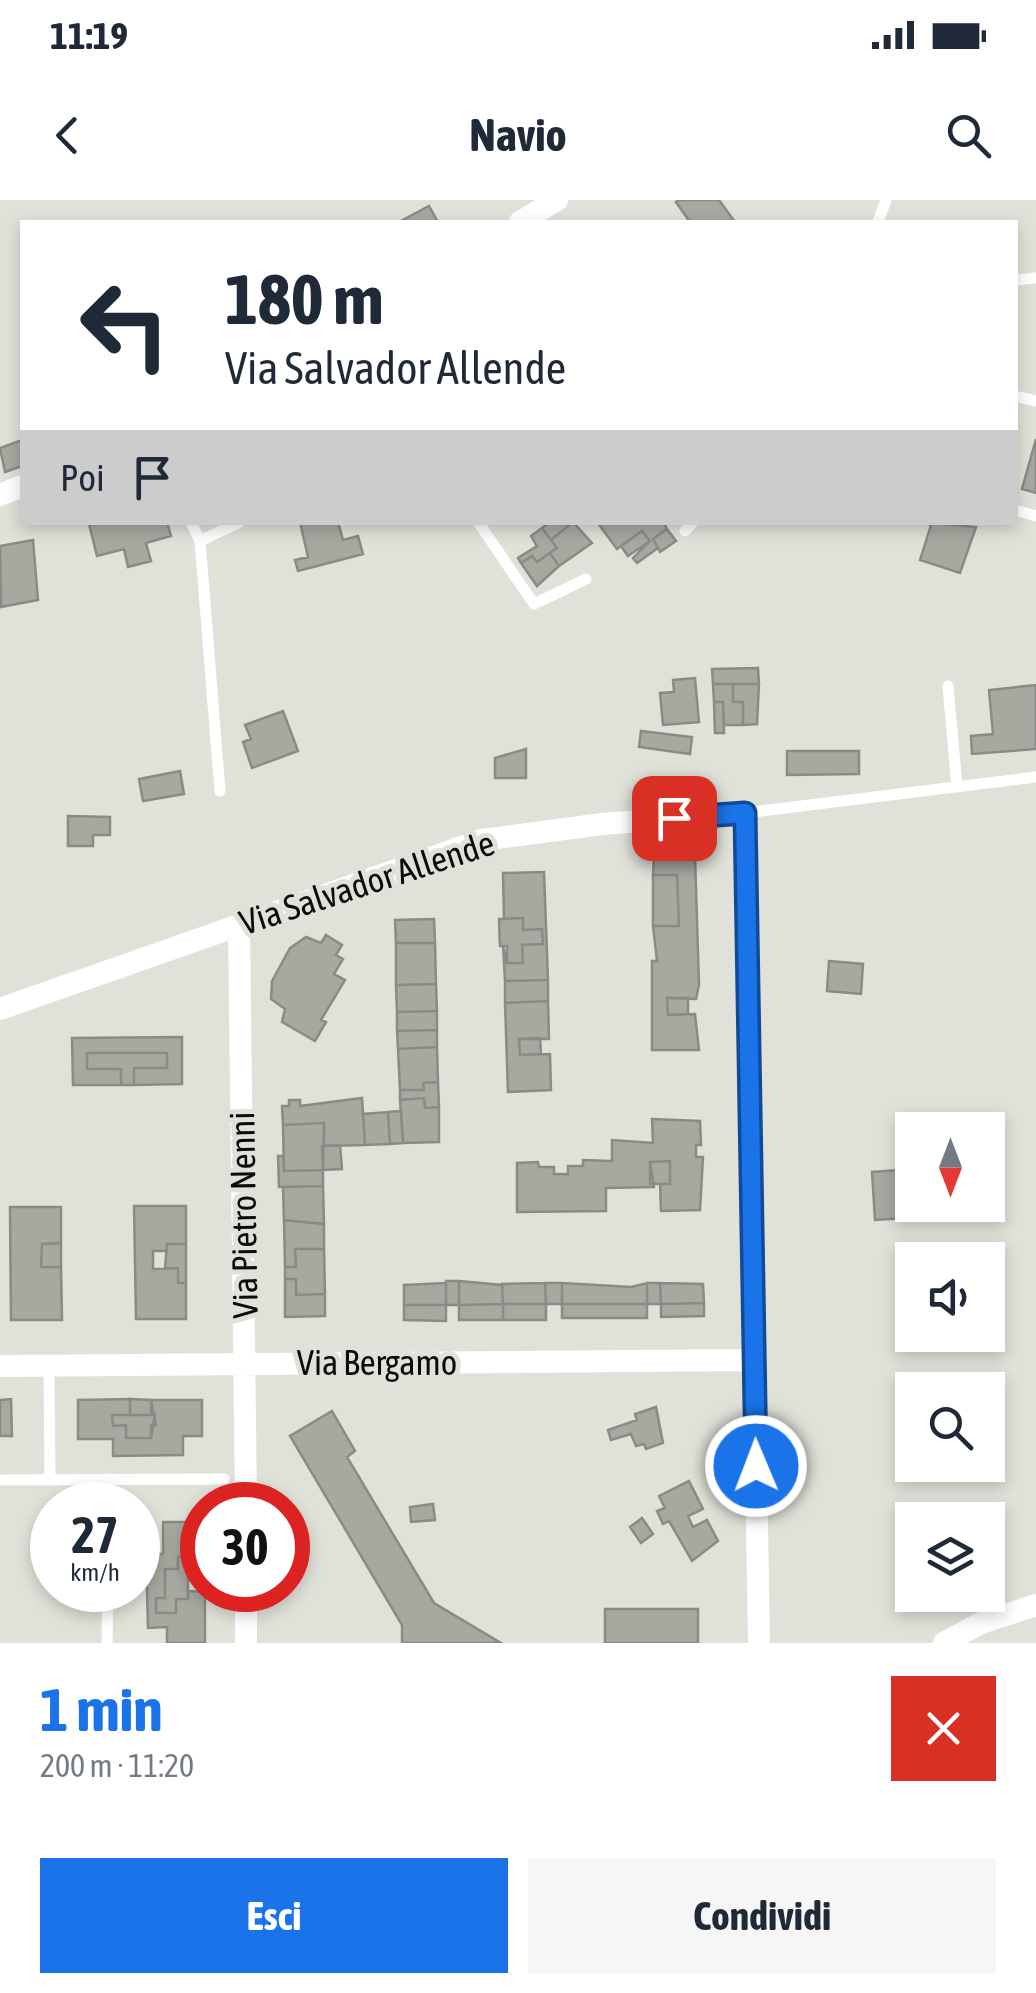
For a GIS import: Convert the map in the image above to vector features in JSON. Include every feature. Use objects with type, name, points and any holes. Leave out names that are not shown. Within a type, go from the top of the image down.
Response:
[{"type":"street","points":[[523,220],[558,200]]},
{"type":"street","points":[[745,813],[759,1643]]},
{"type":"street","name":"Via Salvador Allende","points":[[0,1009],[482,840],[602,824],[745,813]]},
{"type":"street","name":"Via Pietro Nenni","points":[[239,926],[246,1482]]},
{"type":"street","name":"Via Bergamo","points":[[0,1366],[754,1360]]},
{"type":"street","points":[[944,1643],[981,1624],[1036,1605]]},
{"type":"street","points":[[246,1612],[246,1643]]},
{"type":"lane","points":[[192,525],[200,541],[220,791]]},
{"type":"lane","points":[[200,541],[234,525]]},
{"type":"lane","points":[[480,525],[534,604],[586,578]]},
{"type":"lane","points":[[948,686],[957,786]]},
{"type":"lane","points":[[745,813],[1036,777]]},
{"type":"lane","points":[[49,1366],[50,1480]]},
{"type":"lane","points":[[0,1480],[224,1479]]},
{"type":"lane","points":[[107,1643],[108,1612]]},
{"type":"building","points":[[719,200],[734,220],[689,220],[676,202]]},
{"type":"building","points":[[429,206],[437,220],[403,220]]},
{"type":"building","points":[[1036,439],[1036,493],[1022,489]]},
{"type":"building","points":[[20,441],[20,467],[5,472],[0,448]]},
{"type":"building","points":[[89,525],[168,525],[171,536],[146,543],[151,561],[128,567],[124,549],[97,556]]},
{"type":"building","points":[[301,525],[339,525],[343,540],[358,536],[363,554],[298,571],[295,560],[308,557]]},
{"type":"building","points":[[546,525],[569,525],[551,540],[542,528]]},
{"type":"building","points":[[569,525],[576,525],[592,543],[559,566],[550,553],[557,548],[551,540]]},
{"type":"building","points":[[599,525],[665,525],[667,529],[653,539],[658,548],[637,563],[633,558],[650,541],[642,531],[617,549]]},
{"type":"building","points":[[931,525],[976,527],[960,573],[920,560]]},
{"type":"building","points":[[542,528],[557,548],[537,562],[532,556],[521,563],[518,558],[537,546],[531,536]]},
{"type":"building","points":[[667,529],[676,541],[660,552],[653,539]]},
{"type":"building","points":[[642,531],[650,541],[628,556],[621,546]]},
{"type":"building","points":[[33,540],[38,600],[1,607],[0,546]]},
{"type":"building","points":[[550,553],[559,566],[537,586],[521,563],[532,556],[537,562]]},
{"type":"building","points":[[758,668],[759,684],[713,684],[712,669]]},
{"type":"building","points":[[695,678],[699,722],[663,725],[660,693],[674,692],[673,680]]},
{"type":"building","points":[[713,684],[733,684],[733,702],[743,702],[743,725],[724,725],[723,702],[714,702]]},
{"type":"building","points":[[733,684],[759,684],[757,724],[743,725],[743,702],[733,702]]},
{"type":"building","points":[[1036,685],[1036,749],[972,754],[971,736],[993,734],[989,690]]},
{"type":"building","points":[[714,702],[723,702],[724,733],[715,733]]},
{"type":"building","points":[[283,711],[298,751],[252,768],[243,742],[251,739],[245,725]]},
{"type":"building","points":[[641,731],[692,737],[690,754],[639,747]]},
{"type":"building","points":[[526,749],[526,778],[495,778],[495,758]]},
{"type":"building","points":[[787,751],[859,751],[859,774],[787,775]]},
{"type":"building","points":[[180,771],[184,794],[143,801],[139,779]]},
{"type":"building","points":[[68,816],[110,817],[110,835],[93,835],[93,846],[68,846]]},
{"type":"building","points":[[654,856],[695,856],[699,985],[696,999],[667,998],[668,1015],[695,1014],[699,1050],[652,1050],[652,961],[657,961],[653,926],[679,926],[677,875],[653,875]]},
{"type":"building","points":[[544,872],[548,980],[505,981],[503,946],[507,963],[523,963],[522,945],[543,944],[542,929],[523,930],[523,918],[504,919],[503,873]]},
{"type":"building","points":[[653,875],[677,875],[679,926],[653,926]]},
{"type":"building","points":[[523,918],[523,930],[542,929],[543,944],[522,945],[523,963],[507,963],[507,946],[500,946],[499,919]]},
{"type":"building","points":[[434,919],[435,943],[396,943],[395,920]]},
{"type":"building","points":[[326,935],[342,945],[336,955],[343,959],[334,974],[345,980],[321,1020],[326,1022],[315,1041],[282,1022],[285,1009],[271,999],[272,981],[290,948],[306,937],[321,943]]},
{"type":"building","points":[[396,943],[435,943],[436,984],[396,985]]},
{"type":"building","points":[[829,961],[863,964],[861,994],[827,991]]},
{"type":"building","points":[[548,980],[548,1001],[505,1003],[505,981]]},
{"type":"building","points":[[436,984],[437,1011],[397,1012],[396,985]]},
{"type":"building","points":[[667,998],[688,998],[688,1014],[668,1015]]},
{"type":"building","points":[[548,1001],[549,1039],[519,1039],[520,1055],[550,1054],[551,1090],[508,1092],[505,1003]]},
{"type":"building","points":[[437,1011],[437,1030],[397,1031],[397,1012]]},
{"type":"building","points":[[437,1030],[437,1047],[398,1049],[397,1031]]},
{"type":"building","points":[[182,1037],[182,1084],[134,1085],[134,1068],[167,1068],[167,1053],[87,1053],[87,1069],[121,1069],[121,1085],[73,1085],[72,1038]]},
{"type":"building","points":[[540,1038],[541,1054],[520,1055],[519,1039]]},
{"type":"building","points":[[437,1047],[438,1082],[423,1083],[424,1090],[400,1090],[398,1049]]},
{"type":"building","points":[[87,1053],[167,1053],[167,1068],[134,1068],[134,1085],[121,1085],[121,1069],[87,1069]]},
{"type":"building","points":[[438,1082],[439,1107],[425,1108],[424,1098],[400,1100],[400,1090],[424,1090],[423,1083]]},
{"type":"building","points":[[362,1098],[365,1145],[324,1146],[324,1123],[283,1125],[282,1106],[289,1106],[289,1100],[300,1100],[300,1106]]},
{"type":"building","points":[[424,1098],[425,1108],[439,1107],[439,1142],[403,1143],[400,1100]]},
{"type":"building","points":[[401,1111],[403,1143],[390,1144],[388,1112]]},
{"type":"building","points":[[388,1112],[390,1144],[365,1145],[363,1114]]},
{"type":"building","points":[[652,1119],[700,1121],[701,1145],[696,1145],[696,1157],[703,1157],[700,1210],[661,1211],[660,1184],[670,1184],[670,1161],[650,1162],[654,1187],[606,1188],[606,1211],[517,1212],[517,1163],[538,1162],[539,1167],[554,1167],[554,1174],[568,1174],[568,1166],[583,1166],[583,1160],[612,1161],[612,1140],[653,1143]]},
{"type":"building","points":[[324,1123],[323,1170],[284,1171],[283,1125]]},
{"type":"building","points":[[340,1145],[342,1169],[323,1170],[322,1146]]},
{"type":"building","points":[[278,1156],[283,1156],[284,1171],[323,1170],[323,1186],[279,1187]]},
{"type":"building","points":[[670,1161],[670,1184],[650,1184],[650,1162]]},
{"type":"building","points":[[895,1170],[895,1219],[875,1220],[872,1172]]},
{"type":"building","points":[[323,1186],[324,1224],[284,1220],[283,1187]]},
{"type":"building","points":[[134,1206],[186,1206],[186,1244],[167,1244],[167,1251],[153,1251],[153,1269],[178,1268],[178,1283],[186,1283],[186,1319],[136,1319]]},
{"type":"building","points":[[10,1207],[61,1207],[61,1243],[42,1244],[41,1267],[61,1267],[62,1320],[11,1320]]},
{"type":"building","points":[[284,1220],[324,1224],[324,1249],[295,1249],[296,1267],[285,1267]]},
{"type":"building","points":[[61,1243],[61,1267],[41,1267],[42,1244]]},
{"type":"building","points":[[167,1244],[186,1244],[186,1283],[178,1283],[178,1268],[165,1269]]},
{"type":"building","points":[[295,1249],[324,1249],[325,1294],[296,1295],[296,1279],[285,1279],[285,1267],[296,1267]]},
{"type":"building","points":[[285,1279],[296,1279],[296,1295],[325,1294],[325,1316],[285,1317]]},
{"type":"building","points":[[446,1281],[459,1281],[459,1305],[446,1305]]},
{"type":"building","points":[[459,1281],[502,1285],[503,1304],[459,1305]]},
{"type":"building","points":[[446,1283],[446,1305],[404,1305],[404,1285]]},
{"type":"building","points":[[545,1283],[562,1283],[562,1304],[546,1304]]},
{"type":"building","points":[[545,1283],[546,1304],[503,1304],[502,1284]]},
{"type":"building","points":[[562,1283],[631,1287],[647,1283],[647,1304],[562,1304]]},
{"type":"building","points":[[647,1283],[660,1283],[661,1304],[647,1304]]},
{"type":"building","points":[[660,1283],[703,1284],[704,1303],[661,1304]]},
{"type":"building","points":[[704,1303],[704,1316],[661,1317],[661,1304]]},
{"type":"building","points":[[503,1304],[503,1320],[459,1320],[459,1305]]},
{"type":"building","points":[[503,1304],[546,1304],[546,1320],[503,1320]]},
{"type":"building","points":[[562,1304],[647,1304],[647,1318],[562,1318]]},
{"type":"building","points":[[404,1305],[446,1305],[446,1321],[404,1320]]},
{"type":"building","points":[[11,1399],[12,1436],[0,1436],[0,1400]]},
{"type":"building","points":[[130,1399],[151,1400],[151,1415],[130,1415]]},
{"type":"building","points":[[130,1399],[130,1415],[112,1415],[113,1426],[126,1425],[126,1438],[151,1438],[151,1425],[156,1425],[151,1400],[202,1400],[202,1436],[183,1436],[183,1455],[113,1456],[113,1439],[78,1439],[78,1400]]},
{"type":"building","points":[[656,1407],[663,1443],[646,1449],[644,1444],[636,1446],[631,1434],[611,1440],[608,1430],[637,1420],[635,1414]]},
{"type":"building","points":[[332,1411],[355,1451],[347,1457],[434,1603],[501,1643],[402,1643],[402,1625],[290,1436]]},
{"type":"building","points":[[112,1415],[155,1415],[151,1438],[126,1438],[126,1425],[113,1426]]},
{"type":"building","points":[[689,1481],[703,1509],[688,1516],[693,1527],[707,1520],[718,1541],[692,1561],[669,1521],[663,1524],[657,1511],[665,1508],[659,1496]]},
{"type":"building","points":[[433,1504],[435,1520],[411,1522],[410,1507]]},
{"type":"building","points":[[642,1518],[653,1534],[641,1543],[630,1527]]},
{"type":"building","points":[[163,1522],[180,1522],[178,1569],[165,1569],[165,1598],[160,1598],[160,1554]]},
{"type":"building","points":[[180,1557],[176,1613],[156,1613],[160,1612],[160,1598],[165,1598],[165,1569],[178,1569]]},
{"type":"building","points":[[176,1599],[180,1599],[180,1612],[205,1612],[205,1643],[167,1643],[167,1627],[148,1628],[148,1612],[176,1613]]},
{"type":"building","points":[[605,1609],[698,1609],[698,1643],[605,1643]]},
{"type":"route","points":[[674,818],[745,813],[756,1466]]}]
